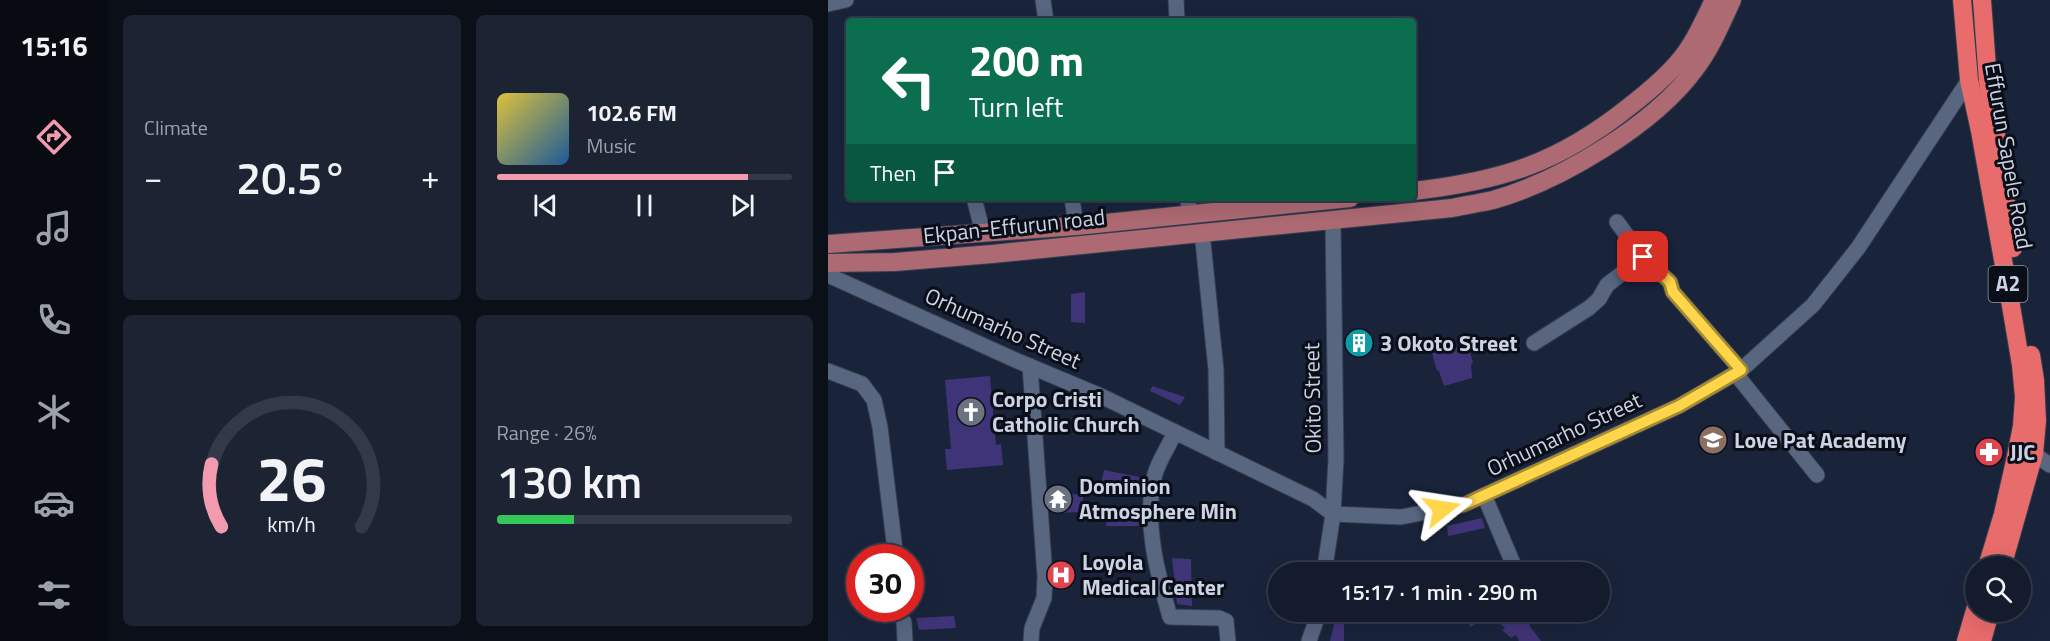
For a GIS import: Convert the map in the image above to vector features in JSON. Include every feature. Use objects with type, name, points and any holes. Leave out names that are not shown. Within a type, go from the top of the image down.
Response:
[{"type":"highway","name":"Effurun Sapele Road","points":[[1962,0],[1969,80],[2008,288],[2024,397],[2022,426],[2015,461],[1990,556]]},
{"type":"highway","name":"Effurun Sapele Road","points":[[1982,0],[1988,81],[2035,380],[2037,421],[2034,454],[2005,556]]},
{"type":"highway","points":[[1966,641],[1972,622]]},
{"type":"highway","points":[[1982,641],[1987,622]]},
{"type":"main road","points":[[1416,191],[1451,187],[1520,170],[1554,156],[1610,122],[1661,79],[1681,58],[1714,0]]},
{"type":"main road","name":"Ekpan-Effurun road","points":[[828,263],[906,261],[1333,221],[1452,208],[1493,200],[1533,185],[1584,159],[1656,111],[1695,70],[1711,46],[1732,0]]},
{"type":"main road","points":[[1451,187],[1452,208]]},
{"type":"main road","points":[[828,244],[1076,226],[1189,207],[1296,201]]},
{"type":"street","points":[[828,4],[846,0]]},
{"type":"street","points":[[1043,0],[1046,18]]},
{"type":"street","points":[[1176,0],[1178,18]]},
{"type":"street","name":"Orhumarho Street","points":[[828,275],[1101,396],[1313,499],[1333,514],[1401,517],[1463,505],[1679,406],[1738,372],[1813,305],[1858,248],[1969,80]]},
{"type":"street","points":[[975,201],[983,233]]},
{"type":"street","points":[[1072,201],[1076,226]]},
{"type":"street","name":"Okito Street","points":[[1326,562],[1333,514],[1336,459],[1333,221]]},
{"type":"street","points":[[1617,222],[1643,257],[1670,282],[1673,292],[1817,475]]},
{"type":"street","points":[[1202,232],[1216,370],[1217,453]]},
{"type":"street","points":[[1534,343],[1589,308],[1599,299],[1608,285],[1643,257]]},
{"type":"street","points":[[1030,366],[1045,577],[1044,598],[1032,628],[1031,641]]},
{"type":"street","points":[[828,371],[862,384],[874,400],[880,427],[894,544]]},
{"type":"street","points":[[1175,432],[1156,472],[1150,502],[1156,569],[1170,617],[1219,618],[1226,621],[1228,641]]},
{"type":"street","points":[[2034,454],[2050,465]]},
{"type":"street","points":[[1484,495],[1512,562]]},
{"type":"street","points":[[904,622],[905,641]]},
{"type":"street","points":[[1309,641],[1316,622]]},
{"type":"building","points":[[1085,292],[1085,323],[1071,322],[1071,294]]},
{"type":"building","name":"3 Okoto Street","points":[[1346,335],[1372,336],[1371,350],[1346,350]]},
{"type":"building","points":[[1468,345],[1473,363],[1471,364],[1472,378],[1444,386],[1432,353]]},
{"type":"building","name":"Corpo Cristi Catholic Church","points":[[990,376],[996,445],[1001,444],[1003,465],[947,470],[945,449],[951,449],[945,380]]},
{"type":"building","points":[[1152,386],[1185,397],[1180,405],[1150,391]]},
{"type":"building","points":[[1104,470],[1144,478],[1142,495],[1100,487]]},
{"type":"building","points":[[1083,494],[1083,512],[1053,513],[1053,495]]},
{"type":"building","points":[[1107,511],[1141,511],[1141,526],[1106,526]]},
{"type":"building","points":[[1482,518],[1485,528],[1448,536],[1447,526]]},
{"type":"building","points":[[1172,558],[1191,559],[1192,606],[1177,604]]},
{"type":"building","points":[[954,616],[956,628],[919,630],[917,622],[924,622],[924,618]]},
{"type":"building","points":[[1335,622],[1344,622],[1344,641],[1330,641]]},
{"type":"building","points":[[1468,622],[1477,622],[1471,627]]},
{"type":"building","points":[[1498,622],[1534,622],[1529,625],[1541,641],[1519,641],[1516,635],[1511,638],[1502,630],[1505,628]]},
{"type":"place","name":"3 Okoto Street","points":[[1359,343]]},
{"type":"place","name":"Corpo Cristi Catholic Church","points":[[971,412]]},
{"type":"place","name":"Love Pat Academy","points":[[1713,440]]},
{"type":"place","name":"JJC","points":[[1989,452]]},
{"type":"place","name":"Dominion Atmosphere Min","points":[[1058,499]]},
{"type":"place","name":"Loyola Medical Center","points":[[1061,575]]},
{"type":"route","points":[[1442,509],[1463,505],[1660,415],[1741,370],[1673,292],[1670,282],[1643,257]]}]
